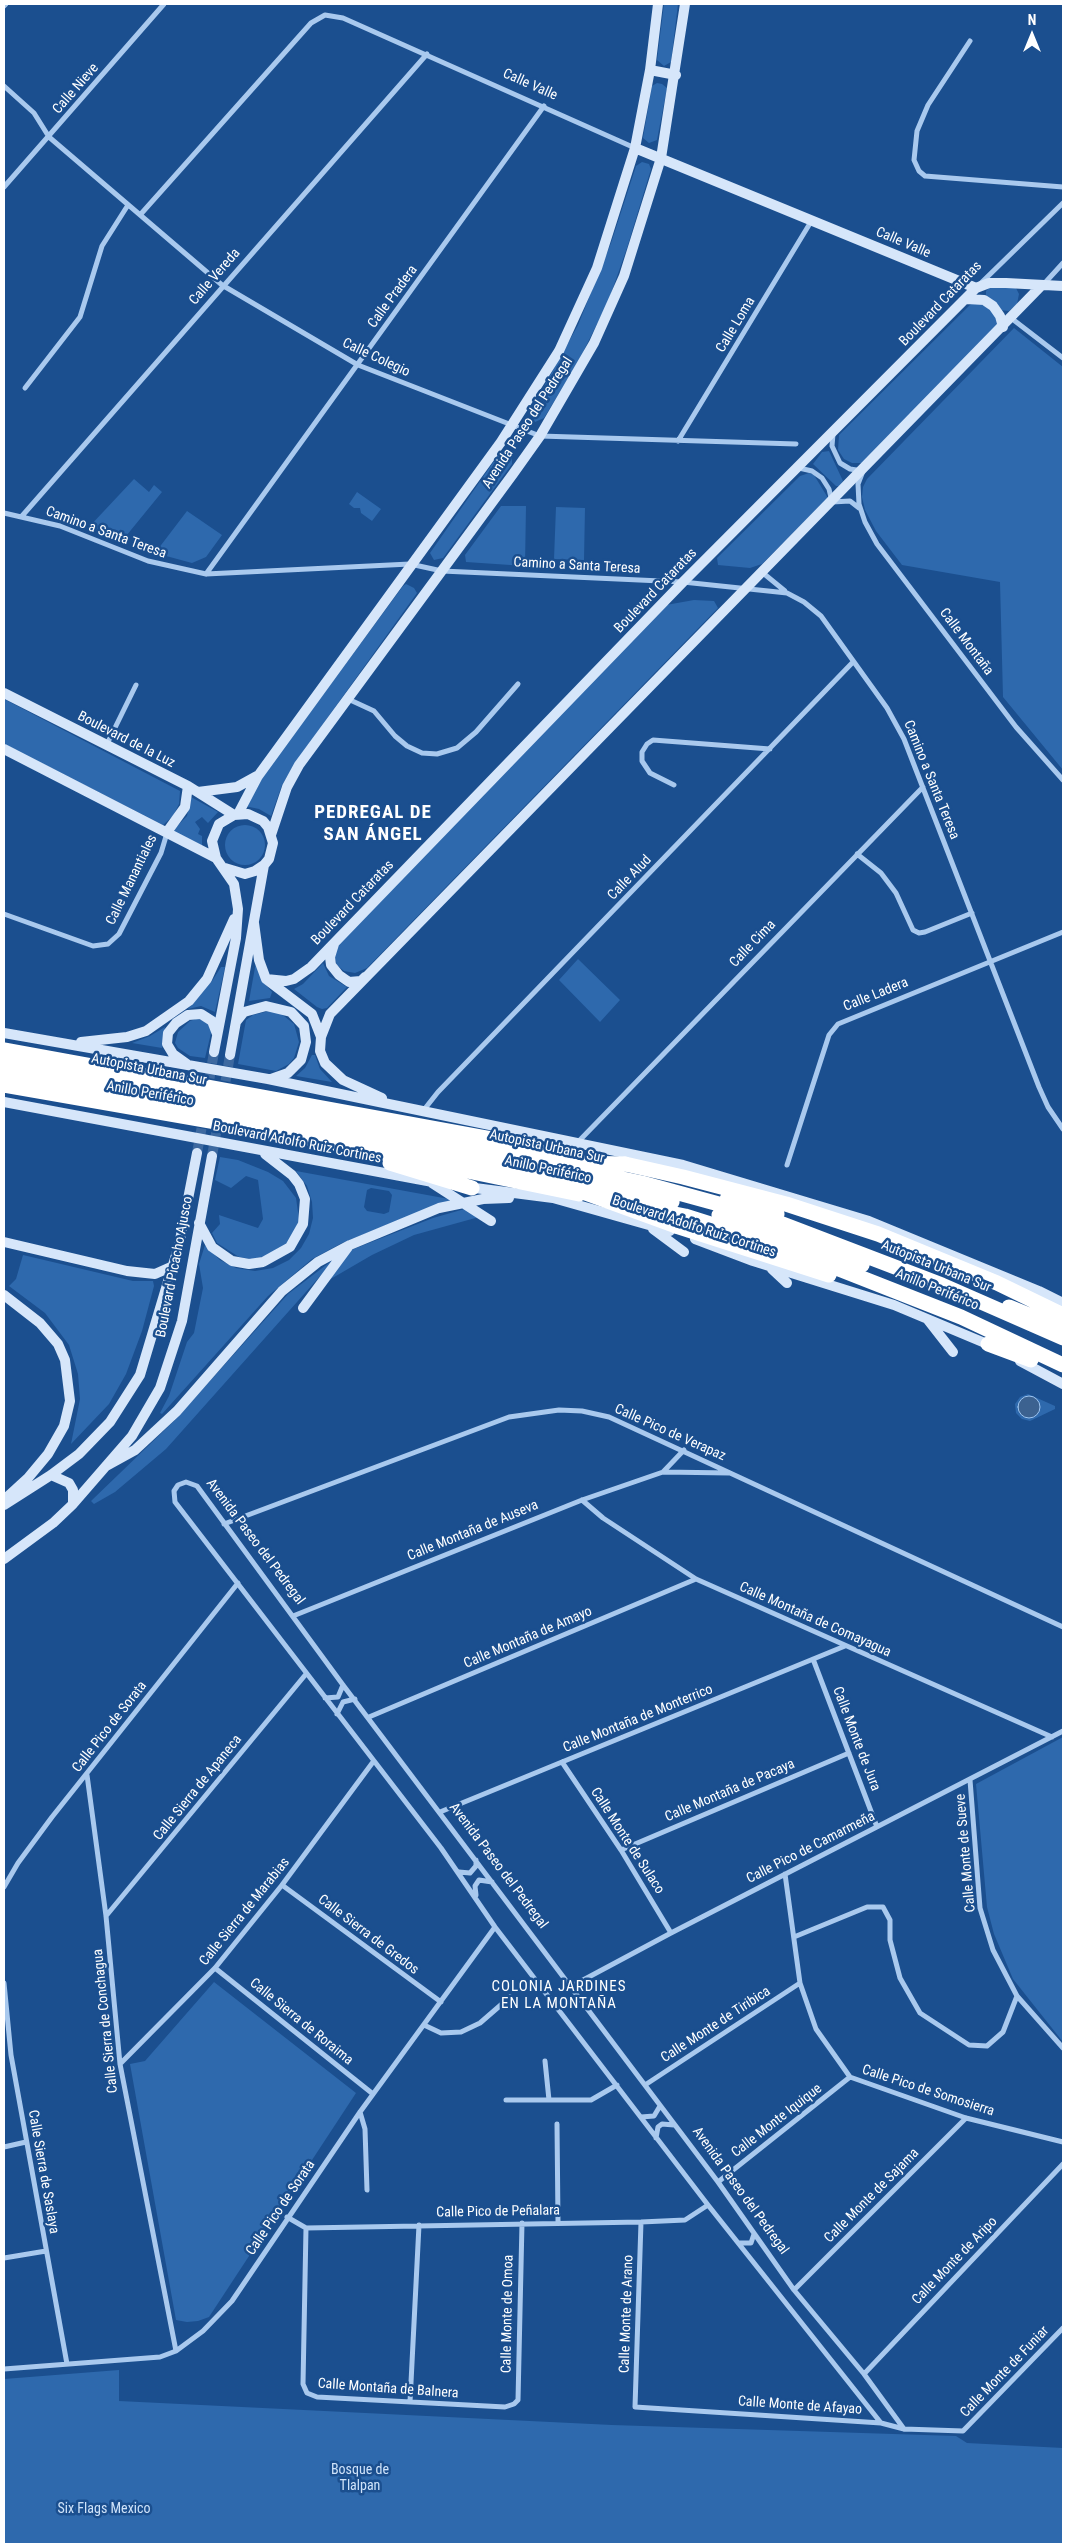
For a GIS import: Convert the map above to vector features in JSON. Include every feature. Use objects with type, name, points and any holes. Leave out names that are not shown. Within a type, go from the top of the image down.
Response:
[{"type":"highway","name":"Anillo Periférico","points":[[4,1050],[497,1140],[755,1206],[909,1265],[1063,1329]]},
{"type":"highway","name":"Autopista Urbana Sur","points":[[4,1058],[546,1162],[642,1183],[759,1215],[942,1285],[1063,1338]]},
{"type":"highway","name":"Autopista Urbana Sur","points":[[4,1073],[658,1198],[735,1220],[927,1289],[1063,1349]]},
{"type":"highway","name":"Anillo Periférico","points":[[4,1084],[302,1137],[685,1216],[783,1247],[845,1271],[961,1317],[1063,1365]]},
{"type":"highway","points":[[302,1137],[472,1188]]},
{"type":"highway","points":[[546,1162],[624,1164],[683,1177],[786,1204],[887,1238],[996,1283],[1063,1316]]},
{"type":"highway","points":[[529,1172],[676,1226],[888,1294],[984,1334],[1063,1371]]},
{"type":"highway","points":[[988,1344],[1063,1371]]},
{"type":"main road","name":"Avenida Paseo del Pedregal","points":[[236,814],[258,776],[410,564],[512,427],[559,351],[586,294],[606,242],[634,148],[650,70],[658,4]]},
{"type":"main road","name":"Avenida Paseo del Pedregal","points":[[271,835],[292,775],[540,436],[584,363],[613,304],[633,249],[661,158],[676,75],[686,4]]},
{"type":"main road","points":[[650,70],[676,75]]},
{"type":"main road","name":"Calle Valle","points":[[634,148],[976,288]]},
{"type":"main road","points":[[976,288],[997,283],[1063,286]]},
{"type":"main road","points":[[399,1106],[338,1076],[322,1058],[321,1037],[324,1023],[330,1014],[763,573],[1042,285]]},
{"type":"main road","name":"Boulevard Cataratas","points":[[266,979],[286,981],[301,975],[683,582],[833,434],[976,288]]},
{"type":"main road","points":[[967,298],[984,300],[993,306],[1000,316],[1003,327]]},
{"type":"main road","name":"Boulevard de la Luz","points":[[4,693],[188,786],[236,814]]},
{"type":"main road","points":[[4,749],[216,858],[225,868],[234,884],[238,909],[236,938],[214,1052]]},
{"type":"main road","points":[[198,792],[237,787],[258,776]]},
{"type":"main road","points":[[167,832],[185,807],[188,786]]},
{"type":"main road","points":[[216,858],[212,840],[214,832],[226,818],[236,814],[256,817],[268,827],[271,835],[272,851],[264,865],[230,1055]]},
{"type":"main road","points":[[225,868],[245,874],[255,871],[264,865]]},
{"type":"main road","points":[[62,1042],[104,1041],[146,1031],[189,1001],[207,979],[238,909]]},
{"type":"main road","points":[[254,923],[259,960],[266,979],[309,1010],[315,1019],[321,1037]]},
{"type":"main road","points":[[335,941],[330,957],[331,966],[339,976],[349,982],[361,980],[369,974]]},
{"type":"main road","points":[[235,1023],[244,1012],[254,1007],[266,1006],[291,1012],[304,1026],[306,1042],[301,1060],[288,1072],[268,1080]]},
{"type":"main road","points":[[200,1068],[186,1063],[173,1054],[167,1044],[168,1033],[176,1023],[194,1014],[205,1016],[212,1020],[217,1036]]},
{"type":"main road","points":[[4,1033],[268,1080],[691,1166],[869,1221],[1022,1283],[1063,1303]]},
{"type":"main road","name":"Boulevard Adolfo Ruiz Cortines","points":[[4,1102],[431,1182],[553,1198],[690,1237],[769,1266],[894,1305],[988,1344],[1063,1384]]},
{"type":"main road","points":[[199,1221],[202,1231],[212,1248],[225,1257],[241,1263],[256,1263],[270,1260],[284,1252],[294,1242],[301,1231],[305,1216],[302,1191],[284,1167],[255,1150]]},
{"type":"main road","name":"Boulevard Picacho Ajusco","points":[[4,1506],[79,1454],[110,1422],[140,1375],[173,1266],[197,1153]]},
{"type":"main road","name":"Boulevard Picacho Ajusco","points":[[4,1559],[53,1523],[72,1504],[132,1436],[160,1388],[182,1321],[212,1156]]},
{"type":"main road","points":[[431,1182],[491,1221]]},
{"type":"main road","points":[[106,1466],[135,1450],[177,1411],[292,1282],[318,1262],[350,1245],[425,1212],[462,1202],[497,1198],[553,1198]]},
{"type":"main road","points":[[646,1224],[684,1252]]},
{"type":"main road","points":[[4,1242],[127,1271],[155,1274],[173,1266]]},
{"type":"main road","points":[[303,1308],[350,1245]]},
{"type":"main road","points":[[769,1266],[787,1284]]},
{"type":"main road","points":[[4,1295],[40,1324],[58,1344],[67,1368],[70,1401],[64,1426],[48,1454],[28,1478],[4,1500]]},
{"type":"main road","points":[[928,1319],[953,1352]]},
{"type":"main road","points":[[51,1475],[69,1483],[72,1490],[72,1504]]},
{"type":"street","name":"Calle Nieve","points":[[4,187],[164,4]]},
{"type":"street","name":"Calle Valle","points":[[140,215],[315,19],[325,15],[337,16],[428,54],[634,148]]},
{"type":"street","points":[[970,41],[928,105],[917,131],[914,160],[919,170],[925,176],[1063,187]]},
{"type":"street","name":"Calle Vereda","points":[[22,516],[222,285],[428,54]]},
{"type":"street","name":"Calle Colegio","points":[[4,86],[34,113],[49,137],[222,285],[358,365],[512,427],[540,436],[796,444]]},
{"type":"street","name":"Calle Pradera","points":[[206,574],[544,106]]},
{"type":"street","points":[[26,388],[80,317],[102,246],[128,205]]},
{"type":"street","name":"Boulevard Cataratas","points":[[976,288],[1062,206]]},
{"type":"street","name":"Calle Loma","points":[[678,441],[812,220]]},
{"type":"street","points":[[1042,285],[1063,263]]},
{"type":"street","points":[[1011,318],[1063,358]]},
{"type":"street","points":[[833,434],[832,446],[840,463],[850,469],[863,470]]},
{"type":"street","points":[[799,468],[812,470],[822,478],[829,489],[832,502],[850,501],[861,510]]},
{"type":"street","name":"Calle Montaña","points":[[863,470],[857,491],[861,510],[870,534],[1016,728],[1063,780]]},
{"type":"street","name":"Camino a Santa Teresa","points":[[4,513],[22,516],[78,532],[148,561],[206,574],[410,564],[442,570],[683,582],[787,593],[804,602],[821,616],[896,724],[923,787],[1043,1097],[1063,1129]]},
{"type":"street","points":[[763,573],[787,593]]},
{"type":"street","name":"Calle Alud","points":[[423,1111],[438,1092],[853,662]]},
{"type":"street","points":[[348,698],[374,711],[395,736],[408,746],[422,753],[437,754],[457,748],[476,732],[518,684]]},
{"type":"street","points":[[106,745],[136,685]]},
{"type":"street","points":[[674,785],[650,773],[642,761],[642,752],[647,744],[653,740],[770,749]]},
{"type":"street","name":"Calle Cima","points":[[577,1142],[923,787]]},
{"type":"street","name":"Calle Manantiales","points":[[4,914],[93,946],[108,944],[119,934],[161,853],[167,832]]},
{"type":"street","points":[[857,854],[881,873],[896,892],[913,930],[919,933],[925,932],[972,913]]},
{"type":"street","name":"Calle Ladera","points":[[787,1164],[833,1028],[843,1021],[1063,932]]},
{"type":"street","name":"Calle Pico de Verapaz","points":[[224,1524],[508,1417],[559,1410],[582,1411],[609,1417],[684,1450],[1063,1627]]},
{"type":"street","name":"Calle Montaña de Auseva","points":[[663,1472],[684,1450]]},
{"type":"street","name":"Calle Montaña de Auseva","points":[[293,1616],[582,1500],[663,1472],[733,1473]]},
{"type":"street","name":"Avenida Paseo del Pedregal","points":[[881,2423],[616,2086],[495,1927],[476,1896],[458,1872],[175,1502],[173,1494],[176,1487],[182,1482],[194,1484],[718,2182],[794,2290],[864,2374],[904,2429]]},
{"type":"street","name":"Calle Montaña de Comayagua","points":[[582,1500],[603,1518],[696,1579],[1052,1737]]},
{"type":"street","name":"Calle Montaña de Amayo","points":[[369,1717],[696,1579]]},
{"type":"street","name":"Calle Pico de Sorata","points":[[4,1887],[18,1863],[46,1824],[87,1775],[238,1583]]},
{"type":"street","name":"Calle Montaña de Monterrico","points":[[440,1812],[845,1646]]},
{"type":"street","name":"Calle Monte de Jura","points":[[813,1659],[877,1827]]},
{"type":"street","name":"Calle Sierra de Apaneca","points":[[106,1916],[306,1674]]},
{"type":"street","points":[[325,1698],[338,1697],[343,1684]]},
{"type":"street","points":[[337,1714],[343,1702],[355,1699]]},
{"type":"street","name":"Calle Pico de Camarmeña","points":[[570,1987],[671,1932],[1063,1731]]},
{"type":"street","name":"Calle Montaña de Pacaya","points":[[621,1850],[849,1753]]},
{"type":"street","name":"Calle Sierra de Marabias","points":[[120,2064],[215,1968],[282,1885],[373,1762]]},
{"type":"street","name":"Calle Monte de Sulaco","points":[[562,1762],[621,1850],[671,1932]]},
{"type":"street","name":"Calle Sierra de Conchagua","points":[[87,1775],[106,1916],[120,2064],[176,2352]]},
{"type":"street","name":"Calle Monte de Sueve","points":[[970,1780],[980,1908],[993,1950],[1017,1996],[1063,2048]]},
{"type":"street","points":[[458,1872],[470,1873],[476,1866],[476,1860]]},
{"type":"street","name":"Calle Pico de Somosierra","points":[[785,1874],[800,1983],[816,2029],[850,2077],[966,2118],[1063,2142]]},
{"type":"street","points":[[476,1896],[475,1886],[479,1880],[492,1882]]},
{"type":"street","name":"Calle Sierra de Gredos","points":[[282,1885],[440,2002]]},
{"type":"street","points":[[794,1937],[867,1907],[883,1907],[890,1920],[890,1940],[900,1978],[920,2013],[969,2045],[988,2046],[1003,2032],[1017,1996]]},
{"type":"street","name":"Calle Pico de Sorata","points":[[4,2370],[160,2357],[176,2352],[203,2331],[232,2301],[287,2217],[360,2112],[495,1927]]},
{"type":"street","name":"Calle Sierra de Roraima","points":[[215,1968],[373,2094]]},
{"type":"street","name":"Calle Sierra de Saslaya","points":[[4,1983],[11,2055],[67,2364]]},
{"type":"street","name":"Calle Monte de Tiribica","points":[[644,2085],[800,1983]]},
{"type":"street","points":[[424,2025],[441,2033],[462,2032],[480,2023],[510,1996]]},
{"type":"street","points":[[545,2061],[549,2100]]},
{"type":"street","name":"Calle Monte Iquique","points":[[718,2182],[850,2077]]},
{"type":"street","points":[[506,2100],[592,2100],[616,2086]]},
{"type":"street","points":[[641,2117],[648,2118],[654,2116],[660,2106]]},
{"type":"street","points":[[360,2112],[365,2129],[367,2190]]},
{"type":"street","name":"Calle Monte de Sajama","points":[[794,2290],[966,2118]]},
{"type":"street","points":[[557,2124],[558,2222]]},
{"type":"street","points":[[656,2138],[656,2131],[662,2124],[674,2125]]},
{"type":"street","points":[[4,2147],[26,2142]]},
{"type":"street","name":"Calle Monte de Aripo","points":[[864,2374],[1063,2164]]},
{"type":"street","name":"Calle Pico de Peñalara","points":[[306,2228],[685,2220],[708,2205]]},
{"type":"street","points":[[287,2217],[306,2228]]},
{"type":"street","name":"Calle Monte de Arano","points":[[635,2407],[641,2222]]},
{"type":"street","name":"Calle Monte de Omoa","points":[[514,2404],[518,2400],[522,2223]]},
{"type":"street","points":[[410,2402],[419,2225]]},
{"type":"street","name":"Calle Montaña de Balnera","points":[[306,2228],[303,2384],[305,2390],[313,2397],[497,2407],[514,2404]]},
{"type":"street","points":[[738,2243],[751,2243],[754,2234]]},
{"type":"street","points":[[4,2258],[46,2251]]},
{"type":"street","name":"Calle Monte de Funiar","points":[[963,2431],[1063,2328]]},
{"type":"street","name":"Calle Monte de Afayao","points":[[635,2407],[881,2423],[904,2429],[963,2431]]},
{"type":"green space","points":[[664,4],[678,4],[671,62],[664,66],[657,60]]},
{"type":"green space","points":[[657,83],[667,88],[657,140],[649,143],[643,138],[652,86]]},
{"type":"green space","points":[[642,162],[649,164],[651,169],[608,302],[579,360],[544,418],[535,422],[530,418],[531,410],[578,325],[611,243],[636,166]]},
{"type":"green space","points":[[990,287],[1016,288],[1019,294],[1017,304],[1009,311],[1000,310],[986,295],[986,291]]},
{"type":"green space","points":[[974,301],[990,309],[1000,322],[862,463],[852,463],[844,459],[838,450],[839,435]]},
{"type":"green space","points":[[1014,328],[1063,367],[1063,770],[1003,697],[1000,582],[902,565],[876,531],[865,510],[862,497],[863,487],[867,479]]},
{"type":"green space","points":[[829,451],[843,481],[839,486],[836,486],[813,464],[822,452]]},
{"type":"green space","points":[[504,452],[512,456],[512,464],[443,558],[434,560],[430,553],[499,454]]},
{"type":"green space","points":[[809,473],[814,475],[828,498],[762,564],[750,568],[718,565],[717,558],[800,476]]},
{"type":"green space","points":[[134,479],[149,492],[154,485],[162,492],[122,541],[89,527]]},
{"type":"green space","points":[[357,492],[381,509],[372,521],[361,513],[360,508],[354,508],[349,504]]},
{"type":"green space","points":[[501,506],[526,506],[525,566],[466,562],[465,555]]},
{"type":"green space","points":[[556,507],[585,508],[584,560],[554,559]]},
{"type":"green space","points":[[187,511],[222,535],[206,557],[192,563],[155,553]]},
{"type":"green space","points":[[406,584],[414,588],[417,593],[295,763],[282,785],[271,816],[259,809],[245,806],[258,783]]},
{"type":"green space","points":[[694,600],[714,601],[718,608],[367,968],[355,973],[344,971],[337,965],[334,956],[338,945],[666,605]]},
{"type":"green space","points":[[4,699],[180,791],[179,804],[173,816],[163,825],[4,744]]},
{"type":"green space","points":[[191,797],[218,812],[208,823],[202,817],[195,822],[200,829],[198,834],[202,836],[202,846],[172,831],[187,816]]},
{"type":"green space","points":[[249,825],[256,828],[262,834],[265,845],[264,853],[256,862],[249,865],[241,865],[234,862],[226,853],[225,841],[228,834],[237,826]]},
{"type":"green space","points":[[578,959],[620,1000],[600,1022],[559,980]]},
{"type":"green space","points":[[256,962],[265,984],[272,992],[270,998],[249,1001]]},
{"type":"green space","points":[[323,963],[329,976],[347,987],[327,1008],[322,1009],[294,989],[303,984]]},
{"type":"green space","points":[[221,967],[225,967],[215,1012],[201,1006],[188,1009],[212,981]]},
{"type":"green space","points":[[269,1011],[279,1012],[294,1024],[299,1042],[294,1058],[289,1064],[276,1071],[238,1064],[246,1020],[253,1015]]},
{"type":"green space","points":[[196,1019],[207,1021],[212,1029],[205,1058],[190,1056],[178,1048],[175,1043],[178,1032],[190,1021]]},
{"type":"green space","points":[[165,1027],[162,1048],[132,1043],[150,1036]]},
{"type":"green space","points":[[312,1055],[315,1055],[320,1069],[332,1082],[296,1076],[305,1068]]},
{"type":"green space","points":[[220,1157],[238,1160],[268,1172],[283,1181],[296,1198],[299,1219],[296,1230],[290,1242],[275,1254],[252,1259],[239,1257],[217,1243],[212,1233],[220,1224],[219,1215],[258,1228],[263,1219],[258,1180],[246,1176],[231,1188],[215,1180]]},
{"type":"green space","points":[[296,1171],[449,1199],[452,1202],[422,1211],[342,1243],[312,1259],[268,1296],[162,1414],[160,1413],[169,1396],[187,1342],[194,1333],[203,1288],[199,1264],[205,1245],[220,1260],[236,1268],[255,1271],[273,1268],[289,1260],[301,1248],[309,1234],[313,1218],[312,1202],[307,1186]],"holes":[[[371,1188],[389,1191],[392,1195],[389,1212],[384,1214],[367,1211],[364,1207],[367,1190]]]},
{"type":"green space","points":[[468,1208],[479,1217],[414,1235],[372,1255],[329,1280],[351,1250],[433,1218]]},
{"type":"green space","points":[[23,1255],[133,1281],[153,1281],[154,1286],[142,1331],[126,1374],[109,1404],[71,1444],[80,1399],[78,1374],[69,1345],[45,1313],[9,1286],[16,1279]]},
{"type":"green space","points":[[338,1256],[166,1449],[115,1492],[94,1504],[91,1501],[174,1421],[288,1294]]},
{"type":"green space","points":[[1028,1394],[1055,1406],[1055,1409],[1030,1421],[1022,1419],[1016,1413],[1015,1404],[1020,1397]]},
{"type":"green space","points":[[1063,1737],[1063,2042],[1013,1979],[994,1934],[987,1907],[976,1784]]},
{"type":"green space","points":[[214,1982],[356,2093],[209,2317],[187,2322],[176,2320],[130,2064],[145,2061]]},
{"type":"green space","name":"Bosque de Tlalpan","points":[[119,2370],[119,2401],[612,2425],[956,2436],[967,2443],[1063,2448],[1063,2544],[4,2544],[4,2379]]},
{"type":"shaded area","points":[[1029,1396],[1037,1399],[1040,1407],[1037,1415],[1029,1418],[1021,1415],[1018,1407],[1021,1399]]},
{"type":"tunnel","points":[[207,1093],[214,1052]]},
{"type":"tunnel","points":[[223,1096],[230,1055]]},
{"type":"tunnel","points":[[197,1153],[204,1115]]},
{"type":"tunnel","points":[[212,1156],[219,1117]]},
{"type":"district","name":"PEDREGAL DE SAN ÁNGEL","points":[[373,824]]},
{"type":"district","name":"COLONIA JARDINES EN LA MONTAÑA","points":[[559,1996]]},
{"type":"park label","name":"Six Flags Mexico","points":[[104,2509]]}]
